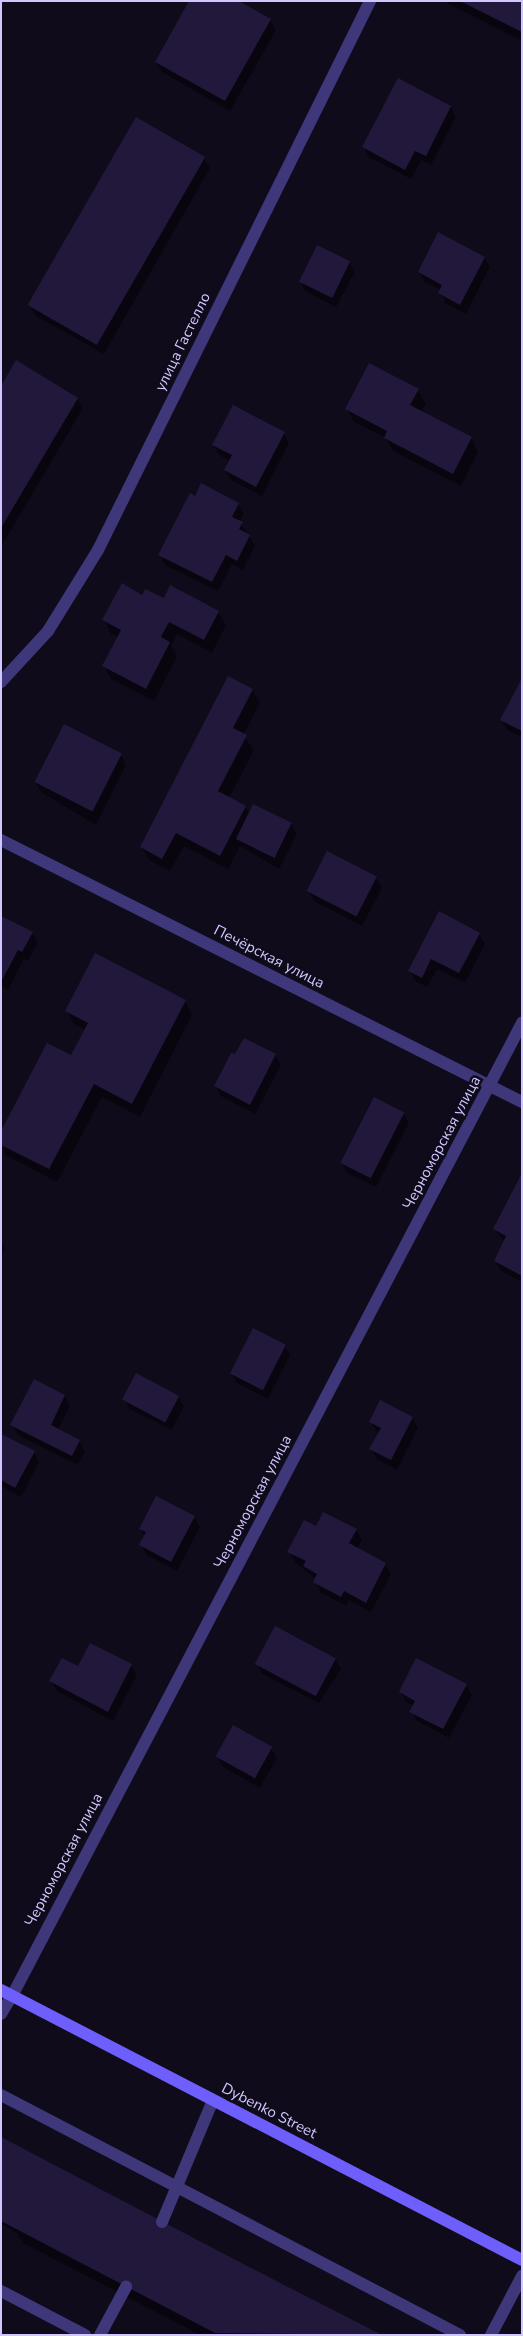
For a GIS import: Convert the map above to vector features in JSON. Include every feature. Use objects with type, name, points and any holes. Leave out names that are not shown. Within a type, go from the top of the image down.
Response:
[{"type":"main road","name":"Dybenko Street","points":[[7,1993],[522,2260]]},
{"type":"street","name":"улица Гастелло","points":[[1,682],[48,631],[98,550],[370,1]]},
{"type":"street","name":"Печёрская улица","points":[[1,840],[490,1088],[522,1102]]},
{"type":"street","name":"Черноморская улица","points":[[1,2014],[7,1993],[490,1088],[522,1022]]},
{"type":"street","points":[[1,2095],[460,2335]]},
{"type":"street","points":[[162,2222],[213,2100]]},
{"type":"street","points":[[491,2335],[522,2276]]},
{"type":"street","points":[[100,2335],[126,2287]]},
{"type":"street","points":[[1,2291],[85,2335]]},
{"type":"building","points":[[189,1],[239,1],[271,19],[225,101],[155,62]]},
{"type":"building","points":[[460,1],[522,1],[522,32]]},
{"type":"building","points":[[398,78],[451,106],[426,156],[415,151],[405,170],[362,147]]},
{"type":"building","points":[[136,117],[205,157],[97,345],[28,305]]},
{"type":"building","points":[[438,232],[485,257],[460,305],[438,293],[442,285],[418,272]]},
{"type":"building","points":[[317,245],[350,261],[332,298],[299,282]]},
{"type":"building","points":[[16,360],[78,398],[1,528],[1,386]]},
{"type":"building","points":[[369,363],[419,389],[410,405],[472,437],[453,474],[384,438],[387,431],[345,409]]},
{"type":"building","points":[[233,405],[285,432],[256,487],[224,470],[232,455],[212,445]]},
{"type":"building","points":[[201,483],[239,503],[232,517],[243,522],[239,529],[250,535],[237,561],[226,555],[212,582],[158,555],[190,493],[195,496]]},
{"type":"building","points":[[122,583],[142,595],[145,589],[164,598],[170,585],[219,611],[204,640],[169,622],[161,637],[170,642],[146,689],[102,666],[121,630],[102,620]]},
{"type":"building","points":[[228,676],[253,689],[233,728],[247,735],[218,791],[246,806],[220,856],[176,833],[162,859],[140,847]]},
{"type":"building","points":[[522,678],[522,731],[500,720]]},
{"type":"building","points":[[64,724],[122,754],[92,811],[34,782]]},
{"type":"building","points":[[253,804],[292,823],[275,858],[236,839]]},
{"type":"building","points":[[327,851],[377,876],[356,917],[307,891]]},
{"type":"building","points":[[439,911],[480,933],[459,973],[431,959],[422,978],[408,971]]},
{"type":"building","points":[[1,916],[33,932],[22,952],[18,950],[1,982]]},
{"type":"building","points":[[95,953],[186,1000],[132,1104],[94,1084],[49,1169],[1,1145],[1,1131],[47,1043],[71,1055],[88,1023],[65,1011]]},
{"type":"building","points":[[244,1038],[276,1054],[250,1105],[214,1086],[231,1053],[235,1054]]},
{"type":"building","points":[[374,1097],[404,1112],[371,1178],[340,1163]]},
{"type":"building","points":[[522,1173],[522,1276],[494,1261],[506,1236],[493,1229]]},
{"type":"building","points":[[253,1328],[286,1345],[263,1390],[230,1373]]},
{"type":"building","points":[[136,1373],[179,1396],[165,1422],[122,1399]]},
{"type":"building","points":[[34,1379],[65,1395],[51,1425],[80,1440],[72,1456],[10,1425]]},
{"type":"building","points":[[380,1400],[413,1417],[391,1460],[369,1449],[381,1428],[369,1422]]},
{"type":"building","points":[[1,1434],[35,1451],[15,1488],[1,1480]]},
{"type":"building","points":[[156,1496],[195,1516],[171,1562],[139,1545],[146,1532],[139,1529]]},
{"type":"building","points":[[323,1512],[357,1529],[349,1543],[386,1563],[366,1603],[344,1591],[341,1597],[313,1582],[317,1574],[303,1566],[306,1561],[287,1552],[304,1520],[316,1526]]},
{"type":"building","points":[[275,1626],[336,1658],[316,1696],[255,1664]]},
{"type":"building","points":[[90,1643],[132,1664],[108,1712],[49,1681],[62,1658],[78,1666]]},
{"type":"building","points":[[416,1658],[467,1684],[443,1729],[409,1712],[415,1701],[399,1692]]},
{"type":"building","points":[[233,1725],[272,1747],[255,1778],[216,1756]]},
{"type":"building","points":[[1,2137],[382,2335],[215,2333],[1,2221]]}]
